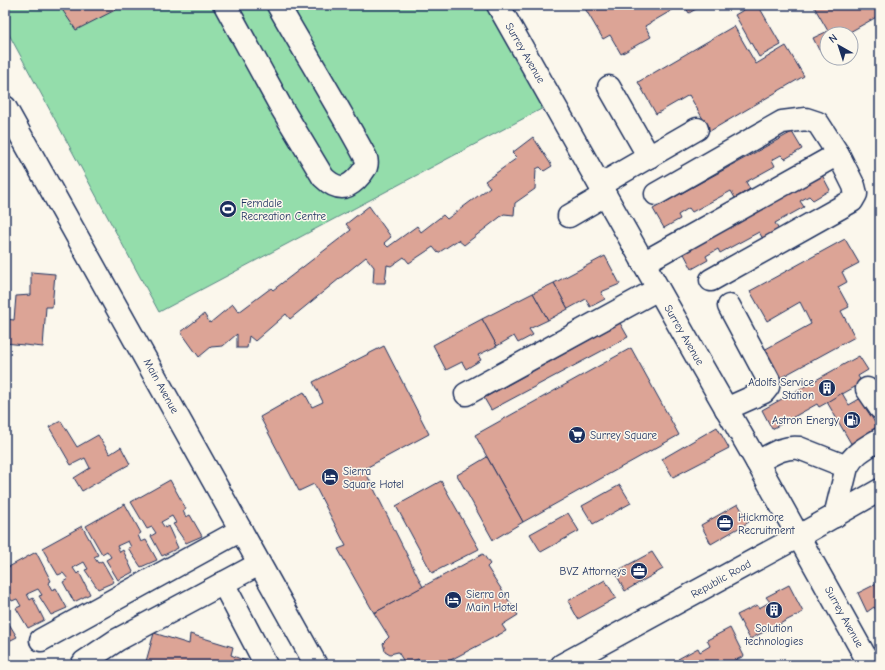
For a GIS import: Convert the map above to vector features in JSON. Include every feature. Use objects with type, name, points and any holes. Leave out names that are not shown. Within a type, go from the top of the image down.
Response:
[{"type":"street","points":[[225,5],[281,107],[323,177],[328,183],[334,185],[342,187],[348,185],[355,180],[365,168],[366,158],[336,102],[278,5]]},
{"type":"street","name":"Surrey Avenue","points":[[498,5],[799,536],[870,665]]},
{"type":"street","points":[[609,87],[649,157]]},
{"type":"street","name":"Main Avenue","points":[[5,108],[316,665]]},
{"type":"street","points":[[656,194],[782,122],[806,119],[818,123],[838,154],[854,186],[856,194],[852,201],[711,280]]},
{"type":"street","points":[[569,216],[649,157],[697,129]]},
{"type":"street","points":[[644,264],[838,154]]},
{"type":"street","points":[[466,394],[658,289]]},
{"type":"street","points":[[726,409],[764,392],[768,387],[769,381],[729,306]]},
{"type":"street","points":[[867,389],[880,408]]},
{"type":"street","points":[[835,516],[847,467],[855,455],[880,440]]},
{"type":"street","points":[[757,462],[783,448],[792,447],[799,448],[847,467]]},
{"type":"street","name":"Republic Road","points":[[562,665],[799,536],[880,490]]},
{"type":"street","points":[[41,640],[241,530]]},
{"type":"street","points":[[82,665],[84,662],[117,640],[259,564]]},
{"type":"street","points":[[223,583],[266,665]]},
{"type":"green space","name":"Ferndale Recreation Centre","points":[[5,5],[491,5],[547,106],[159,312],[5,27]]},
{"type":"building","points":[[59,5],[125,5],[76,30]]},
{"type":"building","points":[[583,5],[681,5],[645,26],[651,37],[621,54],[610,35],[603,39]]},
{"type":"building","points":[[684,5],[703,5],[689,13]]},
{"type":"building","points":[[752,5],[758,5],[781,45],[759,57],[735,15]]},
{"type":"building","points":[[813,5],[880,5],[880,15],[859,27],[825,26]]},
{"type":"building","points":[[734,26],[756,64],[786,46],[804,76],[710,131],[689,95],[656,114],[638,82]]},
{"type":"building","points":[[819,35],[819,50],[813,38]]},
{"type":"building","points":[[792,132],[802,149],[785,159],[781,155],[772,160],[775,166],[746,182],[750,189],[735,198],[731,191],[692,212],[689,208],[678,215],[680,219],[664,228],[653,209]]},
{"type":"building","points":[[533,137],[552,166],[544,171],[540,167],[536,169],[535,189],[515,203],[514,215],[504,214],[464,245],[458,240],[438,253],[433,247],[409,263],[404,257],[391,266],[387,265],[385,283],[373,283],[374,267],[366,257],[290,319],[286,314],[255,341],[249,336],[247,348],[237,348],[237,334],[223,346],[211,347],[199,357],[181,332],[204,314],[210,323],[233,304],[239,312],[271,288],[273,290],[351,230],[346,224],[369,206],[391,237],[384,243],[388,247],[417,226],[421,232],[443,215],[447,219],[490,187],[485,181],[517,158],[512,153]]},
{"type":"building","points":[[821,173],[830,190],[813,200],[809,196],[800,201],[804,207],[775,223],[779,230],[763,239],[759,232],[720,253],[718,249],[706,256],[708,260],[692,269],[682,250]]},
{"type":"building","points":[[845,239],[859,263],[842,272],[847,282],[838,287],[849,307],[841,311],[855,337],[780,378],[764,350],[811,324],[800,302],[767,321],[750,291]]},
{"type":"building","points":[[605,256],[620,284],[601,292],[605,299],[590,307],[586,299],[568,309],[554,283]]},
{"type":"building","points":[[31,272],[55,274],[52,307],[46,307],[43,347],[5,343],[6,319],[14,320],[16,296],[31,295]]},
{"type":"building","points":[[554,283],[568,309],[548,320],[533,293]]},
{"type":"building","points":[[533,293],[548,320],[529,329],[533,335],[518,343],[514,336],[497,346],[482,319]]},
{"type":"building","points":[[482,319],[497,346],[478,355],[481,360],[466,369],[462,362],[446,370],[433,345]]},
{"type":"building","points":[[620,323],[628,337],[491,410],[484,398]]},
{"type":"building","name":"Sierra Square Hotel","points":[[384,346],[429,434],[364,469],[423,587],[374,613],[338,549],[346,546],[314,484],[299,491],[260,417],[304,392],[312,407],[323,402],[313,382]]},
{"type":"building","name":"Surrey Square","points":[[631,348],[679,435],[523,522],[475,435]]},
{"type":"building","name":"Adolfs Service Station","points":[[859,356],[868,370],[858,376],[862,383],[819,407],[817,404],[772,429],[762,410]]},
{"type":"building","points":[[842,393],[849,405],[861,398],[880,432],[853,447],[827,402]]},
{"type":"building","points":[[61,421],[77,447],[98,435],[110,454],[121,447],[130,464],[82,491],[74,478],[90,468],[85,458],[71,465],[49,427]]},
{"type":"building","points":[[717,427],[729,448],[673,477],[662,459]]},
{"type":"building","points":[[487,457],[523,522],[493,540],[457,475]]},
{"type":"building","points":[[170,480],[186,509],[183,511],[186,517],[190,515],[202,536],[186,543],[173,524],[176,523],[172,516],[161,522],[165,528],[168,526],[178,548],[162,556],[151,536],[156,533],[152,527],[147,529],[131,502]]},
{"type":"building","points":[[441,481],[479,549],[432,573],[396,506]]},
{"type":"building","points":[[620,485],[631,503],[593,524],[582,506]]},
{"type":"building","points":[[125,504],[141,533],[138,535],[141,542],[146,540],[157,560],[141,567],[128,548],[131,547],[128,541],[117,546],[120,552],[123,550],[133,572],[118,580],[106,560],[111,557],[107,551],[102,554],[86,526]]},
{"type":"building","name":"Hickmore Recruitment","points":[[738,504],[749,522],[711,544],[701,525]]},
{"type":"building","points":[[568,513],[579,531],[541,552],[530,534]]},
{"type":"building","points":[[82,526],[98,555],[94,557],[98,563],[102,561],[114,582],[98,589],[85,570],[88,569],[84,562],[73,568],[77,574],[79,572],[90,594],[74,602],[63,582],[68,579],[63,573],[58,575],[42,548]]},
{"type":"building","points":[[36,552],[51,581],[48,583],[52,590],[56,588],[67,608],[51,615],[39,596],[42,595],[38,589],[27,594],[30,600],[33,598],[44,620],[28,628],[16,608],[21,606],[17,599],[12,601],[5,590],[5,569]]},
{"type":"building","name":"BVZ Attorneys","points":[[652,552],[663,569],[625,591],[615,572]]},
{"type":"building","name":"Sierra on Main Hotel","points":[[483,554],[490,564],[487,567],[518,615],[502,625],[506,631],[441,665],[422,665],[418,659],[406,665],[398,652],[390,654],[385,651],[383,643],[389,637],[374,613]]},
{"type":"building","points":[[605,580],[616,598],[578,619],[568,601]]},
{"type":"building","points":[[880,582],[880,616],[874,607],[867,612],[858,593]]},
{"type":"building","name":"Solution technologies","points":[[789,585],[803,612],[750,639],[737,615],[757,605],[759,608],[770,602],[766,597]]},
{"type":"building","points":[[5,617],[17,637],[5,643]]},
{"type":"building","points":[[730,628],[744,656],[726,665],[681,665],[678,659],[698,648],[700,652],[710,646],[707,640]]},
{"type":"building","points":[[154,633],[189,644],[190,634],[233,647],[231,655],[255,665],[145,665]]},
{"type":"place","name":"Ferndale Recreation Centre","points":[[228,209]]},
{"type":"place","name":"Adolfs Service Station","points":[[827,388]]},
{"type":"place","name":"Astron Energy","points":[[852,420]]},
{"type":"place","name":"Surrey Square","points":[[577,435]]},
{"type":"place","name":"Sierra Square Hotel","points":[[330,477]]},
{"type":"place","name":"Hickmore Recruitment","points":[[725,523]]},
{"type":"place","name":"BVZ Attorneys","points":[[639,571]]},
{"type":"place","name":"Sierra on Main Hotel","points":[[453,600]]},
{"type":"place","name":"Solution technologies","points":[[774,610]]}]
